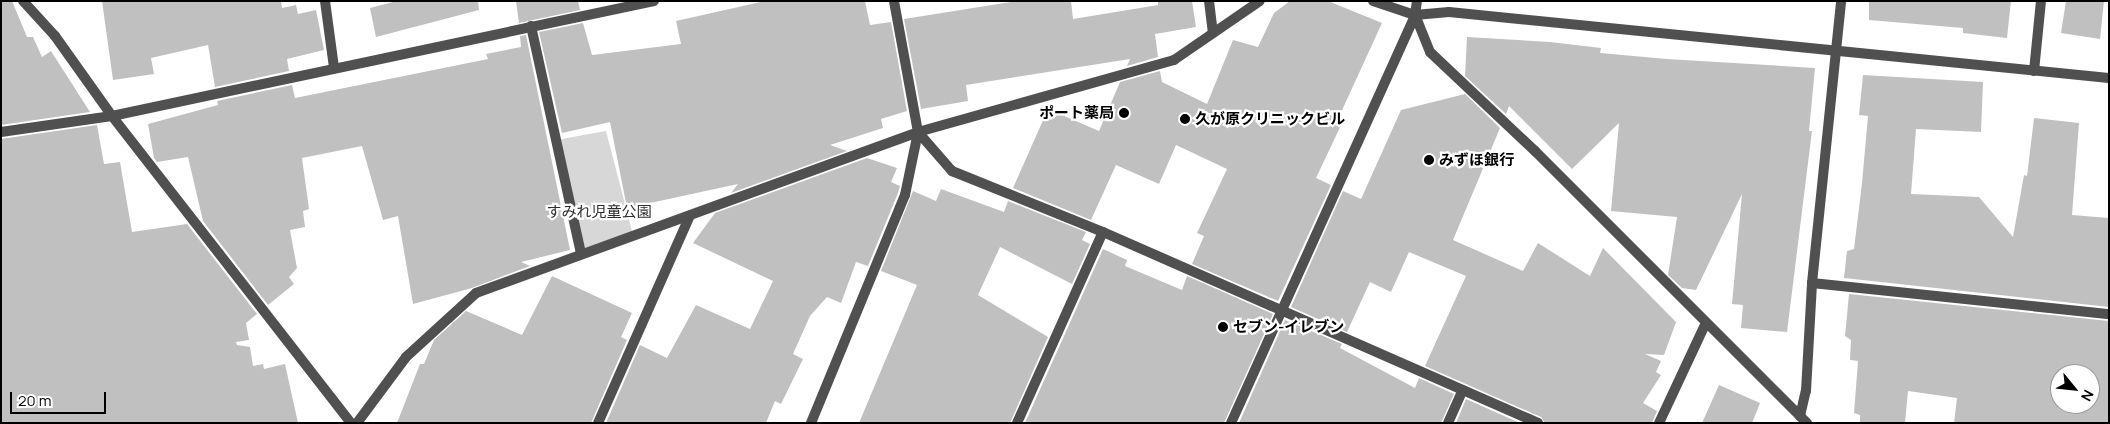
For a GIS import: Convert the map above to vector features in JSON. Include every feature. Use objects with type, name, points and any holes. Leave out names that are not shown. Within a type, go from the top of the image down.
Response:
[{"type":"street","points":[[23,1],[55,36],[112,116],[351,423]]},
{"type":"street","points":[[324,1],[334,68]]},
{"type":"street","points":[[1,132],[112,116],[654,1]]},
{"type":"street","points":[[811,423],[905,195],[918,132],[894,1]]},
{"type":"street","points":[[1209,1],[1213,34]]},
{"type":"street","points":[[357,423],[406,357],[476,293],[581,253],[918,132],[1174,60],[1260,1]]},
{"type":"street","points":[[1373,1],[1415,15],[1449,12],[1836,53],[2109,78]]},
{"type":"street","points":[[1230,423],[1415,15],[1417,1]]},
{"type":"street","points":[[1804,420],[1812,283],[1841,1]]},
{"type":"street","points":[[2034,70],[2041,1]]},
{"type":"street","points":[[1415,15],[1430,52],[1535,151],[1705,325],[1804,420]]},
{"type":"street","points":[[531,26],[581,253]]},
{"type":"street","points":[[918,132],[952,171],[1103,232],[1538,423]]},
{"type":"street","points":[[598,423],[690,215]]},
{"type":"street","points":[[1017,423],[1103,232]]},
{"type":"street","points":[[1812,283],[2109,314]]},
{"type":"street","points":[[1659,423],[1705,325]]},
{"type":"street","points":[[1448,423],[1463,390]]},
{"type":"green space","name":"すみれ児童公園","points":[[606,131],[633,235],[581,253],[556,140]]},
{"type":"building","points":[[1,1],[12,1],[27,37],[33,37],[42,57],[51,51],[90,112],[1,125]]},
{"type":"building","points":[[102,1],[281,1],[282,8],[296,5],[298,14],[316,10],[324,50],[287,59],[289,71],[215,87],[208,45],[151,58],[154,74],[113,80]]},
{"type":"building","points":[[397,1],[478,1],[479,10],[376,37],[370,8]]},
{"type":"building","points":[[516,1],[578,1],[580,10],[519,23]]},
{"type":"building","points":[[765,1],[865,1],[870,25],[891,22],[907,111],[881,119],[883,128],[830,145],[847,151],[731,193],[738,184],[627,208],[610,122],[562,133],[539,32],[583,23],[592,55],[681,44],[676,21]]},
{"type":"building","points":[[1017,1],[1071,1],[1073,19],[1158,5],[1158,1],[1192,1],[1196,27],[1155,34],[1158,57],[1127,66],[1130,59],[966,85],[968,101],[921,109],[904,19]]},
{"type":"building","points":[[1290,1],[1328,1],[1382,23],[1338,119],[1343,121],[1316,178],[1331,185],[1278,301],[1192,264],[1204,236],[1197,233],[1227,169],[1176,145],[1159,184],[1116,165],[1091,220],[1013,188],[1048,109],[1099,131],[1120,82],[1160,71],[1162,82],[1207,104],[1233,40],[1258,47],[1274,13]]},
{"type":"building","points":[[1869,1],[2011,1],[2007,38],[1963,33],[1963,28],[1869,20]]},
{"type":"building","points":[[2066,1],[2104,1],[2100,39],[2061,33]]},
{"type":"building","points":[[526,35],[570,250],[521,262],[530,266],[472,288],[413,304],[398,216],[383,220],[362,146],[302,158],[309,209],[303,211],[305,227],[290,230],[297,268],[289,277],[294,284],[268,305],[203,221],[188,157],[157,162],[154,158],[148,124],[218,105],[217,101],[292,85],[295,98],[488,59],[486,54],[521,47],[520,36]]},
{"type":"building","points":[[1467,37],[1550,42],[1601,48],[1600,53],[1667,59],[1815,68],[1809,131],[1812,131],[1787,332],[1741,328],[1743,305],[1732,304],[1742,194],[1696,290],[1682,288],[1668,275],[1677,217],[1611,211],[1619,123],[1572,169],[1509,106],[1506,114],[1465,76]]},
{"type":"building","points":[[1863,75],[1983,82],[1981,132],[1916,129],[1911,194],[1979,197],[2013,237],[2024,175],[2027,176],[2034,118],[2079,123],[2072,215],[2109,218],[2109,307],[1844,278],[1847,251],[1854,249],[1862,183],[1868,116],[1859,115]]},
{"type":"building","points":[[1465,94],[1500,128],[1453,240],[1523,271],[1538,243],[1590,276],[1603,248],[1676,322],[1664,355],[1645,354],[1661,361],[1656,372],[1661,375],[1643,403],[1657,411],[1652,423],[1545,423],[1541,417],[1425,366],[1466,276],[1409,252],[1391,292],[1370,282],[1347,332],[1291,307],[1343,191],[1361,199],[1401,110]]},
{"type":"building","points":[[97,125],[104,164],[120,162],[132,232],[187,224],[257,314],[246,323],[249,340],[236,342],[237,345],[250,347],[253,366],[263,364],[264,369],[285,364],[298,423],[1,423],[1,139]]},
{"type":"building","points":[[867,158],[897,168],[891,182],[900,186],[898,193],[868,266],[856,262],[841,303],[827,297],[810,316],[793,354],[803,359],[781,404],[775,401],[766,423],[606,423],[640,345],[667,358],[696,305],[750,329],[773,281],[693,243],[715,213]]},
{"type":"building","points":[[941,189],[1004,212],[1008,201],[1086,232],[1082,240],[1090,244],[1072,284],[1000,247],[978,295],[1048,337],[1010,423],[859,423],[917,285],[881,271],[913,191],[936,201]]},
{"type":"building","points":[[1103,249],[1127,260],[1125,266],[1182,290],[1187,276],[1273,314],[1224,423],[1025,423]]},
{"type":"building","points":[[552,276],[632,313],[621,337],[627,340],[591,423],[397,423],[420,364],[424,364],[434,340],[466,311],[522,335]]},
{"type":"building","points":[[1849,294],[2109,321],[2109,423],[1954,423],[1957,398],[1908,391],[1905,423],[1860,423],[1860,415],[1854,413],[1858,361],[1850,360],[1851,340],[1845,336]]},
{"type":"building","points":[[1285,320],[1342,344],[1340,348],[1415,388],[1419,378],[1454,394],[1441,423],[1239,423]]},
{"type":"building","points":[[1719,385],[1760,403],[1752,423],[1702,423]]},
{"type":"building","points":[[1466,399],[1520,423],[1456,423]]},
{"type":"place","name":"ポート薬局","points":[[1124,113]]},
{"type":"place","name":"久が原クリニックビル","points":[[1185,119]]},
{"type":"place","name":"みずほ銀行","points":[[1429,160]]},
{"type":"place","name":"セブン-イレブン","points":[[1223,327]]}]
